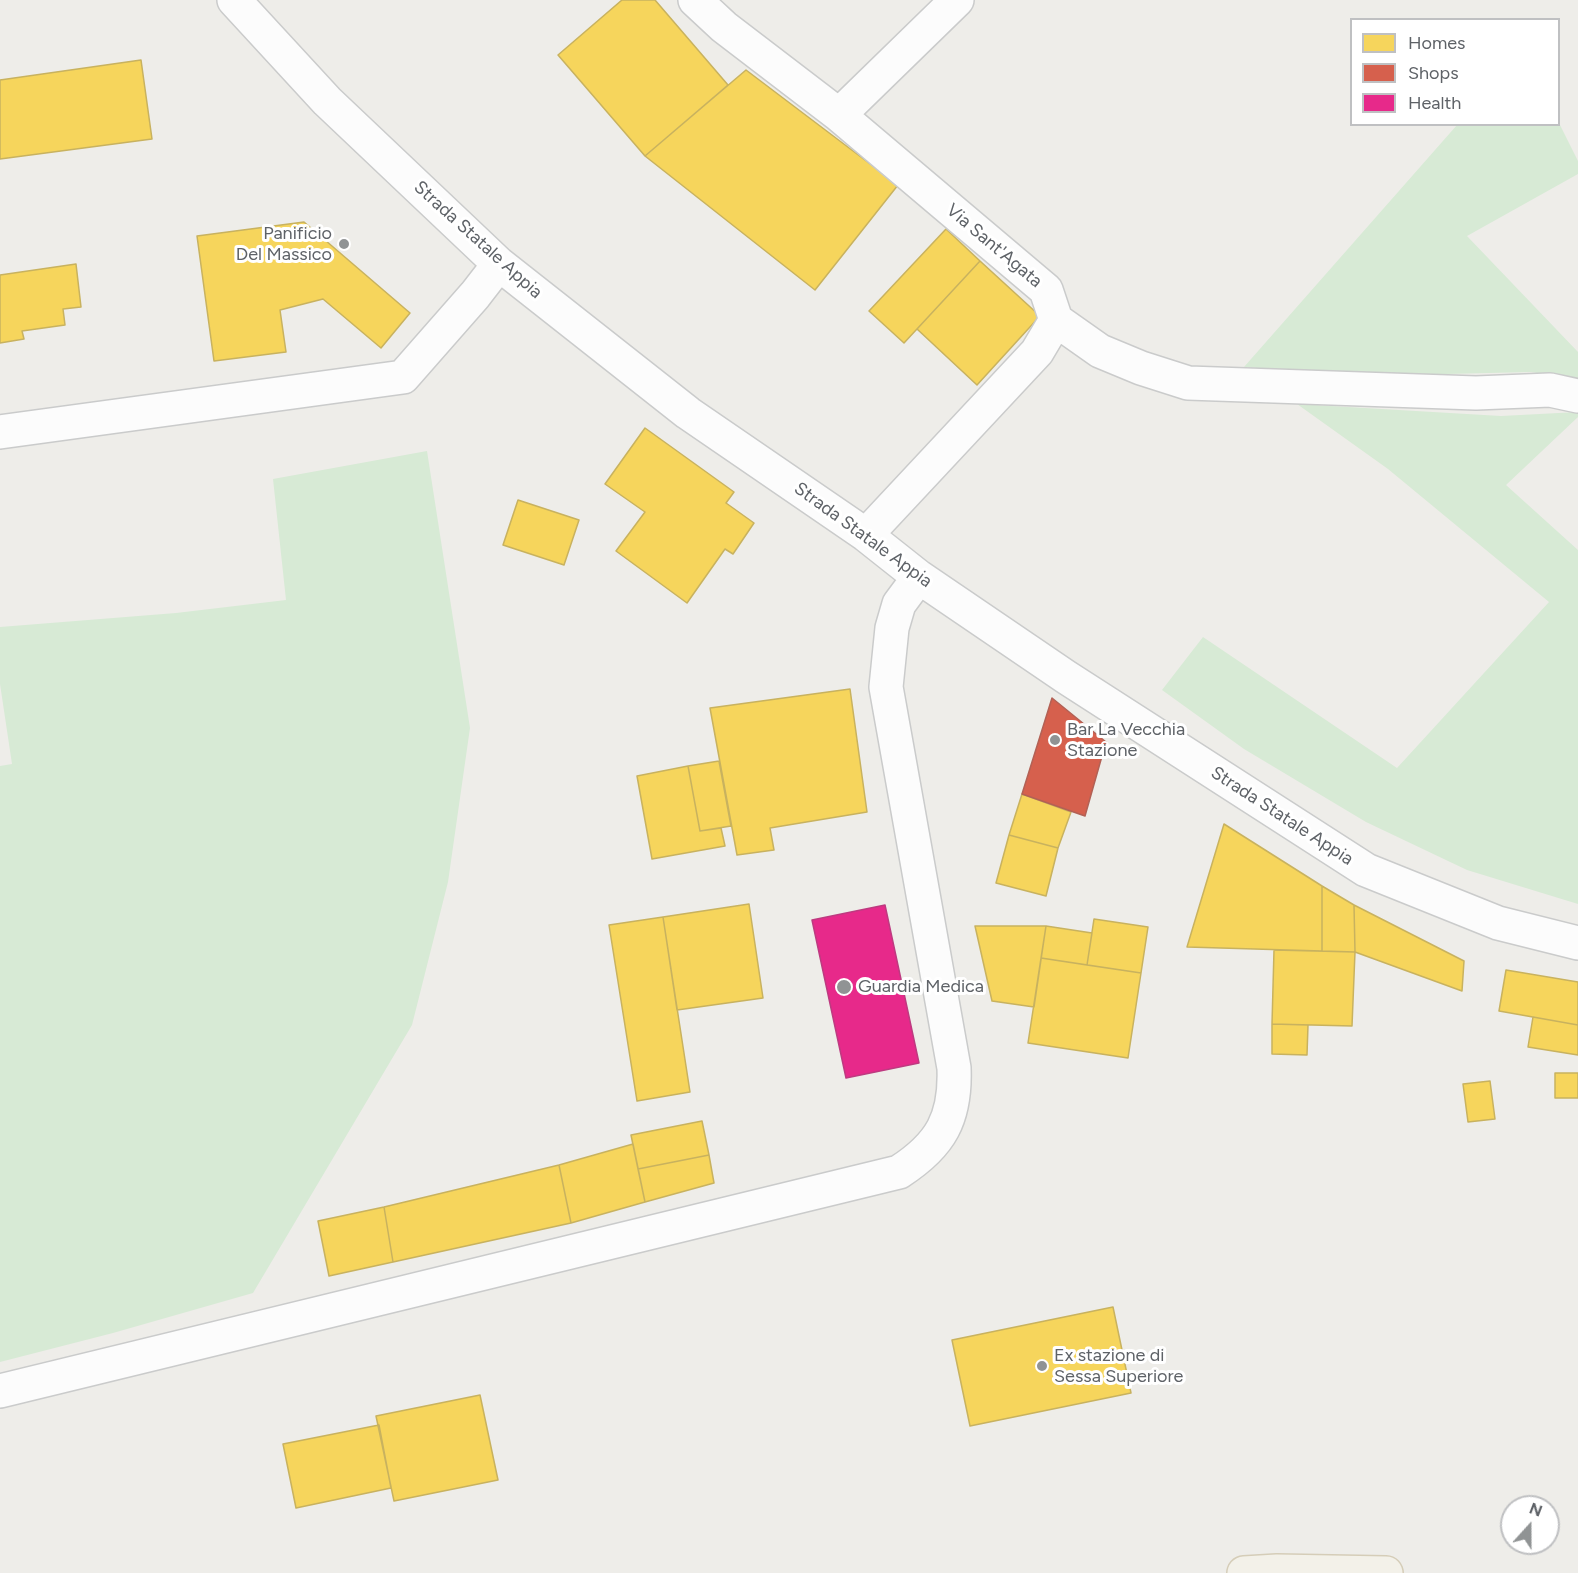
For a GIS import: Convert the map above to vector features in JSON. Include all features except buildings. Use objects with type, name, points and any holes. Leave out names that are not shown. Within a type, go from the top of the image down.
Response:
[{"type":"main road","points":[[1244,1573],[1277,1570],[1386,1573]]},
{"type":"street","name":"Strada Statale Appia","points":[[234,0],[327,101],[499,264],[688,413],[867,535],[919,577],[1066,677],[1366,870],[1498,923],[1578,943]]},
{"type":"street","name":"Via Sant'Agata","points":[[695,0],[724,27],[838,115],[1046,290],[1056,320]]},
{"type":"street","points":[[838,115],[957,0]]},
{"type":"street","points":[[0,432],[403,377],[499,264]]},
{"type":"street","points":[[867,535],[1037,352],[1056,320],[1100,351],[1141,368],[1188,382],[1476,393],[1550,390],[1578,396]]},
{"type":"street","points":[[0,1391],[899,1172],[916,1161],[941,1133],[951,1112],[955,1091],[954,1068],[886,687],[892,628],[899,604],[919,577]]},
{"type":"green space","points":[[1560,125],[1578,161],[1578,174],[1467,236],[1578,352],[1578,380],[1531,372],[1363,376],[1244,367],[1456,126]]},
{"type":"green space","points":[[1297,404],[1501,416],[1578,412],[1578,417],[1506,485],[1578,550],[1578,904],[1467,870],[1366,822],[1244,749],[1162,690],[1203,637],[1397,768],[1549,602],[1388,469]]},
{"type":"green space","points":[[427,451],[470,728],[448,882],[412,1025],[253,1293],[0,1362],[0,766],[12,764],[0,684],[0,627],[176,613],[286,600],[273,479]]},
{"type":"place","name":"Panificio Del Massico","points":[[344,244]]},
{"type":"place","name":"Bar La Vecchia Stazione","points":[[1055,740]]},
{"type":"place","name":"Guardia Medica","points":[[844,987]]},
{"type":"place","name":"Ex stazione di Sessa Superiore","points":[[1042,1366]]}]
